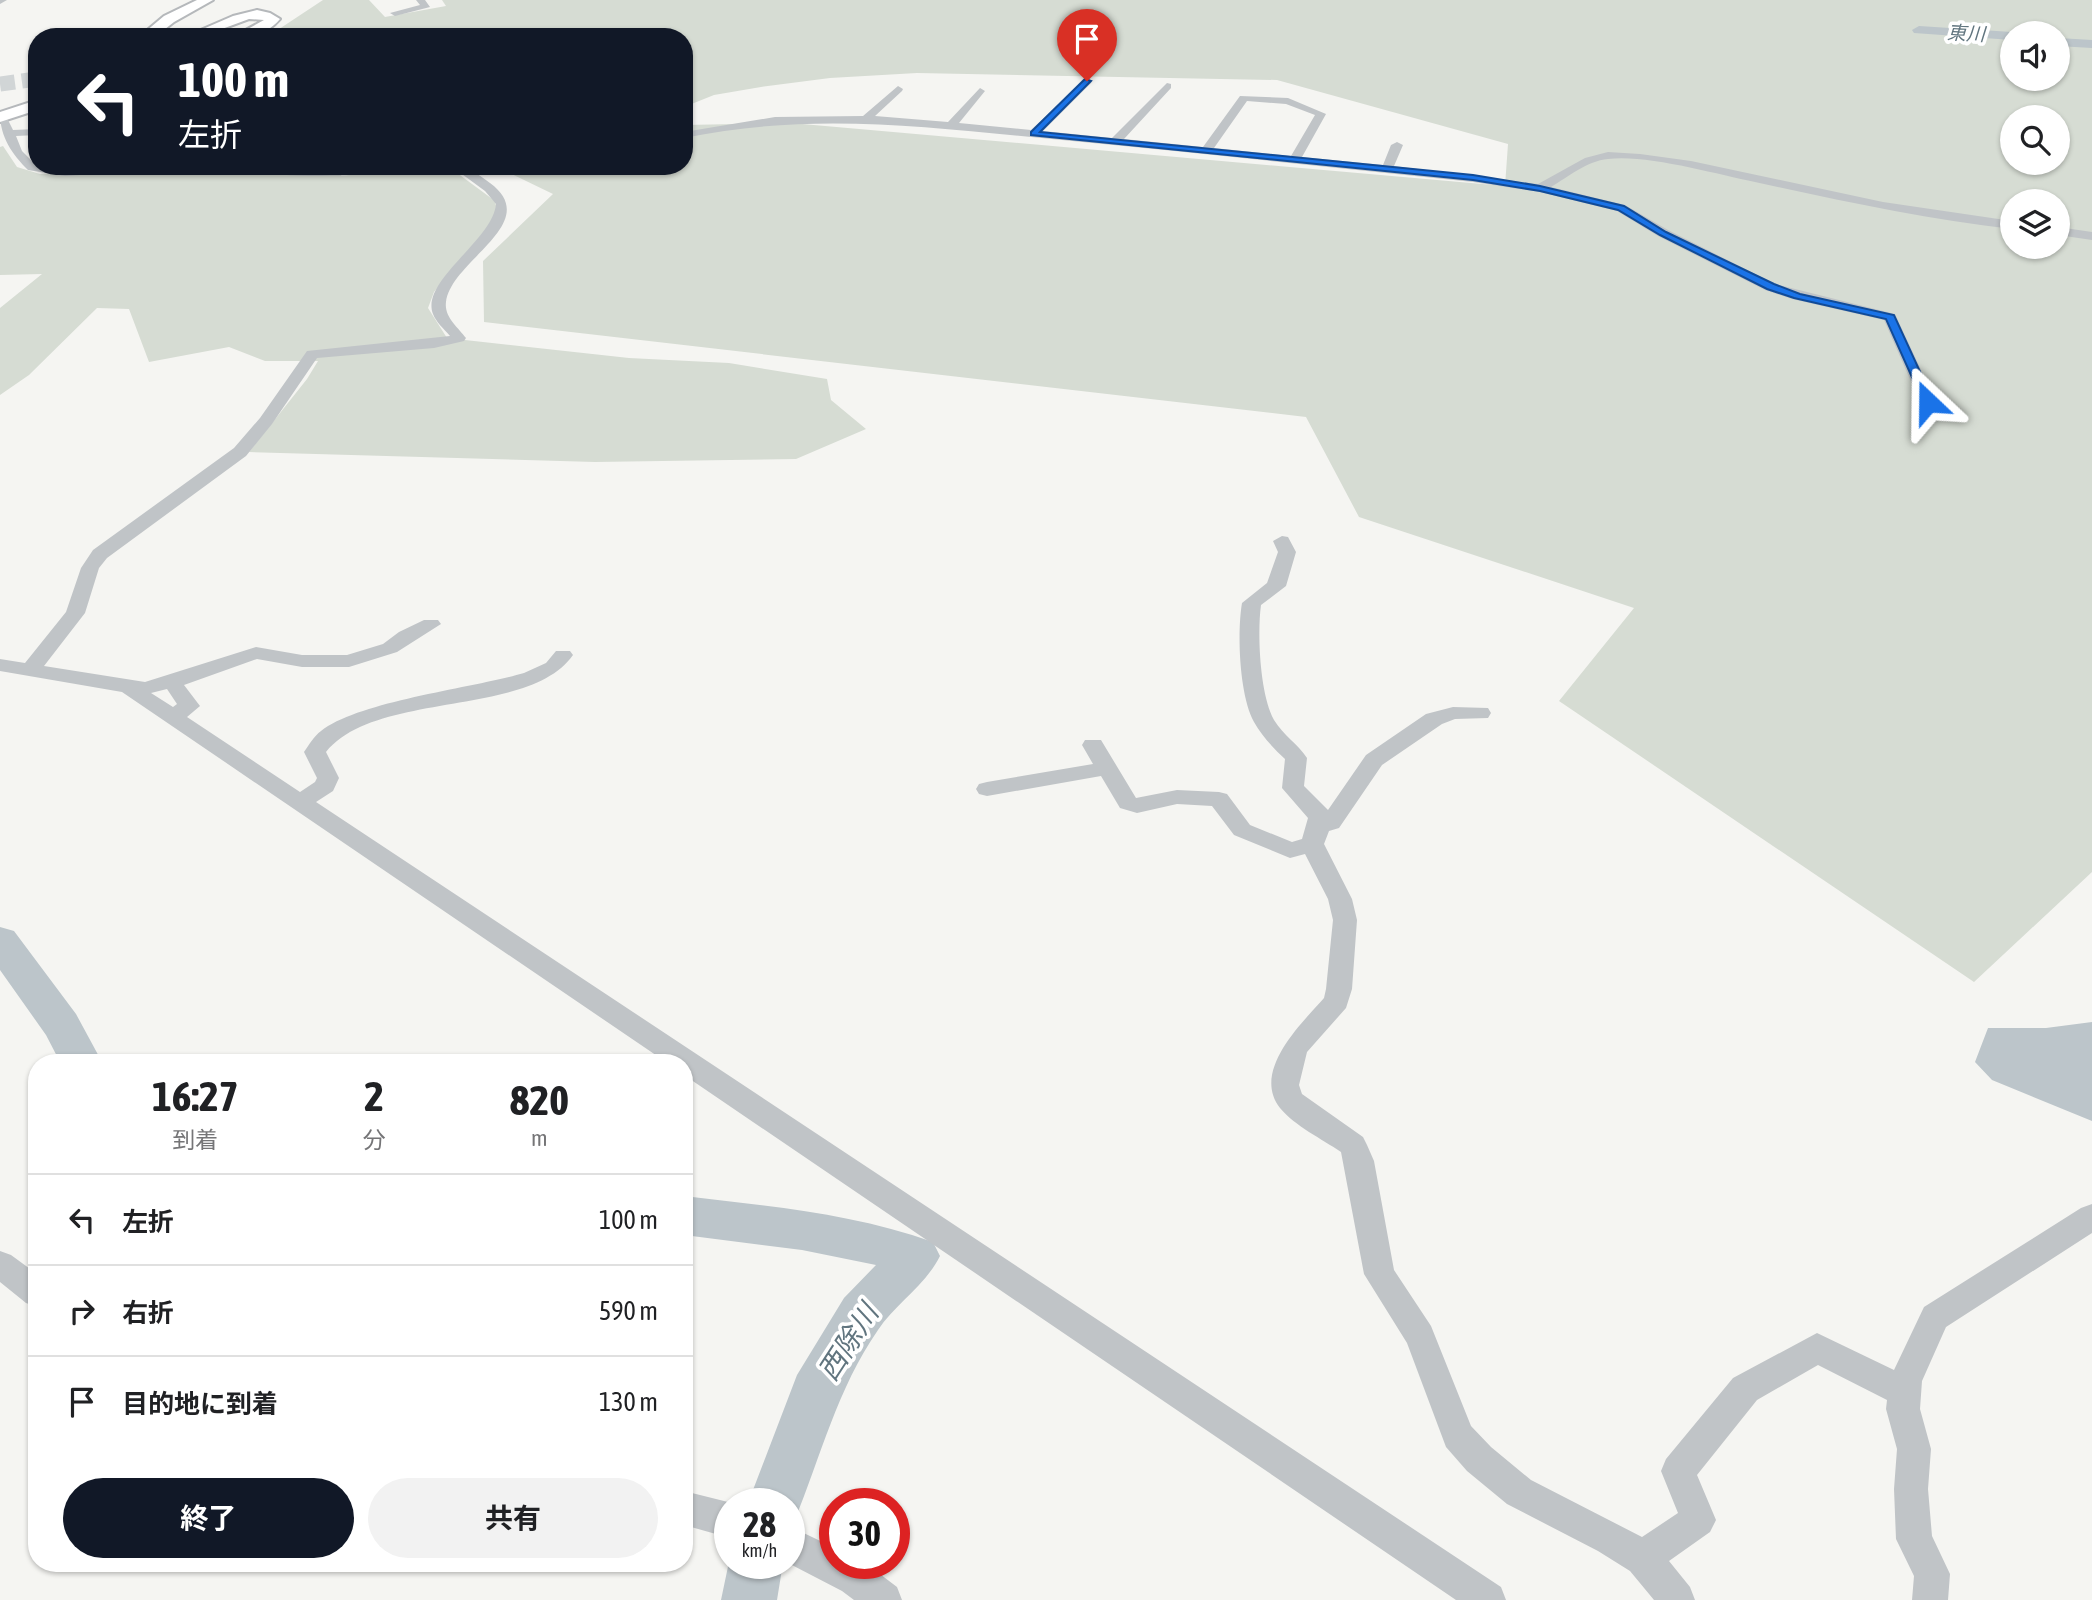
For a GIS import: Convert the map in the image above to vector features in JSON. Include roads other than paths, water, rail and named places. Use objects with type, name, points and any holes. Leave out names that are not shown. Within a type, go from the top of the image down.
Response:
[{"type":"highway","points":[[155,28],[207,0]]},
{"type":"highway","points":[[185,11],[220,10],[251,0]]},
{"type":"highway","points":[[212,28],[269,3],[262,11],[280,19],[266,28]]},
{"type":"highway","points":[[185,11],[213,13],[220,18],[206,28]]},
{"type":"highway","points":[[216,28],[251,16],[264,15],[273,19],[262,28]]},
{"type":"highway","points":[[1,117],[28,109]]},
{"type":"street","points":[[395,13],[426,7],[421,0]]},
{"type":"street","points":[[1034,134],[1087,81]]},
{"type":"street","points":[[1116,142],[1167,86]]},
{"type":"street","points":[[864,121],[898,89]]},
{"type":"street","points":[[950,126],[980,91]]},
{"type":"street","points":[[1207,150],[1244,98],[1288,101],[1321,114],[1295,159]]},
{"type":"street","points":[[1,117],[28,165]]},
{"type":"street","points":[[693,133],[767,119],[950,126],[1295,159],[1540,188],[1621,208],[1663,233],[1770,286],[1797,296],[1890,317],[1928,402]]},
{"type":"street","points":[[9,133],[28,132]]},
{"type":"street","points":[[1387,169],[1397,145]]},
{"type":"street","points":[[1540,188],[1589,160],[1608,155],[1640,157],[1691,165],[1883,206],[2000,223]]},
{"type":"street","points":[[31,669],[75,614],[90,568],[100,554],[240,452],[267,421],[312,354],[434,344],[458,338],[439,312],[438,303],[444,288],[496,224],[504,206],[499,197],[469,175]]},
{"type":"street","points":[[2070,233],[2092,236]]},
{"type":"street","points":[[1282,541],[1287,552],[1279,580],[1276,586],[1252,603],[1248,617],[1254,699],[1261,719],[1273,736],[1296,758],[1293,788],[1320,816],[1316,834],[1345,920],[1336,1001],[1295,1048],[1285,1085],[1290,1100],[1353,1145],[1359,1161],[1379,1274],[1420,1336],[1458,1437],[1479,1459],[1519,1492],[1611,1538],[1643,1558],[1677,1600]]},
{"type":"street","points":[[0,665],[145,688],[172,682],[256,653],[302,661],[331,662],[372,656],[431,624]]},
{"type":"street","points":[[301,802],[325,786],[328,778],[315,752],[318,744],[327,736],[345,727],[436,698],[473,692],[541,673],[564,655]]},
{"type":"street","points":[[172,682],[189,706],[173,717]]},
{"type":"street","points":[[128,687],[676,1054]]},
{"type":"street","points":[[1093,745],[1128,803],[1137,806],[1177,797],[1219,799],[1241,830],[1290,850],[1331,823],[1374,760],[1402,739],[1434,719],[1453,713],[1480,713]]},
{"type":"street","points":[[987,789],[1108,768]]},
{"type":"street","points":[[693,1066],[1488,1600]]},
{"type":"street","points":[[1930,1600],[1932,1574],[1914,1539],[1911,1489],[1914,1450],[1903,1409],[1906,1381],[1935,1317],[2092,1217]]},
{"type":"street","points":[[0,1265],[28,1286]]},
{"type":"street","points":[[1643,1558],[1698,1520],[1678,1471],[1745,1390],[1817,1348],[1905,1392]]},
{"type":"street","points":[[693,1510],[714,1516]]},
{"type":"street","points":[[805,1552],[855,1578],[884,1600]]},
{"type":"waterway","name":"東川","points":[[1919,30],[2000,35]]},
{"type":"waterway","name":"東川","points":[[2070,43],[2092,44]]},
{"type":"waterway","name":"西除川","points":[[0,941],[61,1025],[77,1054]]},
{"type":"waterway","name":"西除川","points":[[693,1216],[831,1235],[916,1256],[861,1313],[815,1392],[780,1488]]},
{"type":"waterway","name":"西除川","points":[[749,1600],[752,1579]]},
{"type":"tunnel","points":[[0,84],[28,80]]}]
